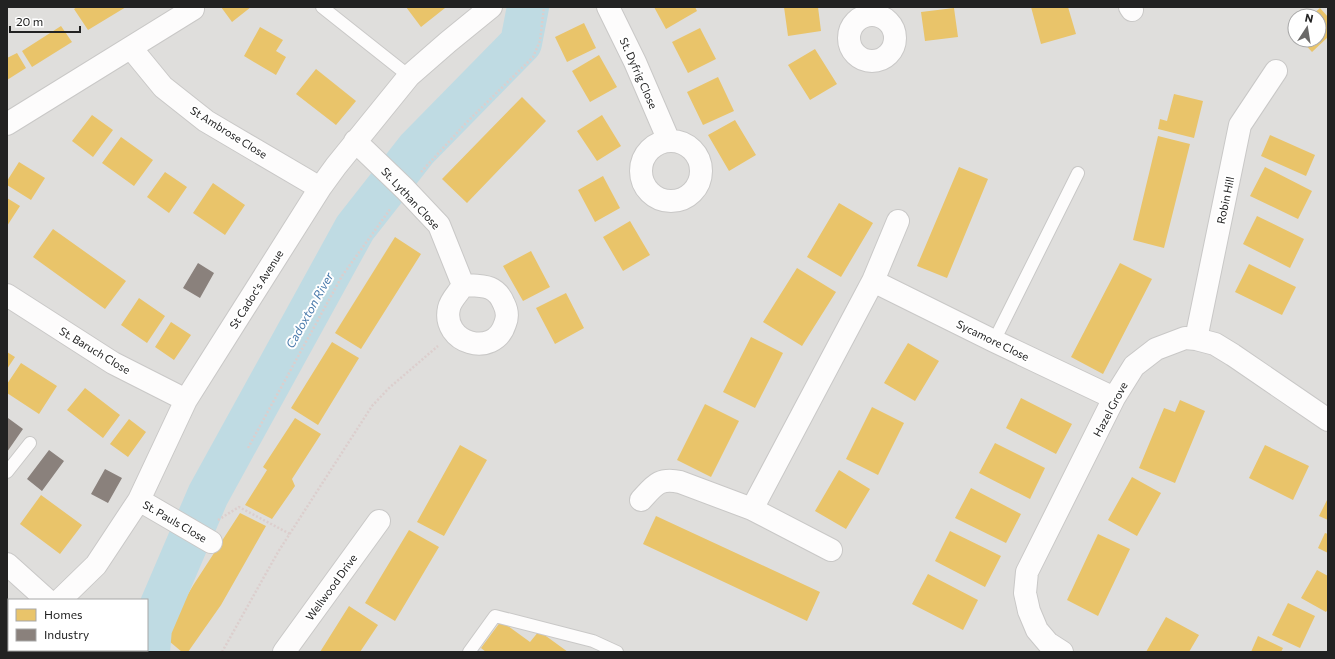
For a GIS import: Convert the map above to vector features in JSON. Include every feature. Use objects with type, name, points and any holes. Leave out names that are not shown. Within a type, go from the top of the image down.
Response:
[{"type":"street","name":"St Cadoc's Avenue","points":[[61,599],[96,565],[139,500],[186,400],[320,188],[355,141],[409,76],[491,7]]},
{"type":"street","name":"St. Dyfrig Close","points":[[608,7],[635,62],[669,141]]},
{"type":"street","points":[[7,124],[193,10]]},
{"type":"street","name":"St Ambrose Close","points":[[131,48],[163,87],[206,121],[320,188]]},
{"type":"street","name":"Robin Hill","points":[[1196,339],[1240,125],[1276,71]]},
{"type":"street","name":"St. Lythan Close","points":[[355,141],[405,189],[439,226],[463,285]]},
{"type":"street","points":[[752,510],[873,281],[898,222]]},
{"type":"street","name":"Sycamore Close","points":[[873,281],[1114,398]]},
{"type":"street","points":[[463,285],[484,286],[493,289],[501,296],[507,309],[507,320],[504,329],[491,341],[481,344],[471,343],[462,339],[454,332],[449,323],[449,308],[453,298],[460,291],[463,285]]},
{"type":"street","name":"St. Baruch Close","points":[[7,295],[113,363],[186,400]]},
{"type":"street","name":"Hazel Grove","points":[[1062,652],[1048,643],[1037,630],[1029,611],[1025,593],[1027,572],[1114,398],[1134,366],[1156,349],[1185,338],[1215,344],[1328,420]]},
{"type":"street","points":[[641,500],[654,485],[674,481],[752,510],[831,550]]},
{"type":"street","name":"St. Pauls Close","points":[[139,500],[204,538]]},
{"type":"street","name":"Wellwood Drive","points":[[284,652],[379,521]]},
{"type":"street","points":[[7,564],[46,599]]},
{"type":"lane","points":[[322,7],[409,76]]},
{"type":"lane","points":[[994,341],[1078,173]]},
{"type":"lane","points":[[7,472],[30,443]]},
{"type":"lane","points":[[470,652],[495,616],[593,641],[617,652]]},
{"type":"path","points":[[248,448],[342,276],[374,230],[405,189],[466,123],[533,57],[540,41],[544,7]]},
{"type":"path","points":[[222,652],[278,552],[372,406],[389,388],[454,332]]},
{"type":"path","points":[[204,538],[239,507],[290,534]]},
{"type":"shaded area","points":[[7,7],[1328,7],[1328,652],[7,652]]},
{"type":"building: Homes","points":[[77,7],[126,7],[88,30],[74,9]]},
{"type":"building: Homes","points":[[221,7],[251,7],[232,22]]},
{"type":"building: Homes","points":[[406,7],[444,7],[445,8],[421,27]]},
{"type":"building: Homes","points":[[654,7],[695,7],[697,11],[666,29]]},
{"type":"building: Homes","points":[[784,7],[818,7],[821,31],[788,36]]},
{"type":"building: Homes","points":[[1031,7],[1068,7],[1076,34],[1041,44]]},
{"type":"building: Homes","points":[[954,8],[958,37],[925,41],[921,12]]},
{"type":"building: Homes","points":[[1327,16],[1328,17],[1327,38]]},
{"type":"building: Homes","points":[[584,23],[596,48],[567,62],[555,37]]},
{"type":"building: Homes","points":[[61,26],[72,42],[32,67],[22,51]]},
{"type":"building: Homes","points":[[260,27],[283,40],[276,51],[286,57],[276,75],[244,56]]},
{"type":"building: Homes","points":[[700,28],[716,59],[688,73],[672,42]]},
{"type":"building: Homes","points":[[1308,48],[1316,48],[1312,52]]},
{"type":"building: Homes","points":[[815,49],[837,84],[810,100],[788,65]]},
{"type":"building: Homes","points":[[17,53],[26,68],[7,80],[7,58]]},
{"type":"building: Homes","points":[[599,55],[617,87],[590,102],[572,71]]},
{"type":"building: Homes","points":[[316,69],[356,101],[336,125],[296,94]]},
{"type":"building: Homes","points":[[718,77],[734,111],[703,125],[687,92]]},
{"type":"building: Homes","points":[[1174,94],[1203,101],[1194,138],[1158,129],[1160,119],[1167,121]]},
{"type":"building: Homes","points":[[522,97],[546,121],[467,203],[442,179]]},
{"type":"building: Homes","points":[[92,115],[113,130],[93,157],[72,141]]},
{"type":"building: Homes","points":[[602,115],[621,146],[597,161],[577,131]]},
{"type":"building: Homes","points":[[735,120],[756,155],[729,171],[708,135]]},
{"type":"building: Homes","points":[[1270,135],[1315,155],[1306,176],[1261,156]]},
{"type":"building: Homes","points":[[1158,136],[1190,144],[1164,248],[1133,240]]},
{"type":"building: Homes","points":[[121,137],[153,160],[134,186],[102,163]]},
{"type":"building: Homes","points":[[19,162],[45,178],[31,200],[7,185],[7,181]]},
{"type":"building: Homes","points":[[959,167],[988,179],[947,278],[917,266]]},
{"type":"building: Homes","points":[[1265,167],[1312,191],[1298,219],[1250,196]]},
{"type":"building: Homes","points":[[165,172],[187,187],[169,213],[147,197]]},
{"type":"building: Homes","points":[[603,176],[620,208],[595,222],[578,190]]},
{"type":"building: Homes","points":[[213,183],[245,205],[225,235],[193,213]]},
{"type":"building: Homes","points":[[7,198],[20,206],[7,226]]},
{"type":"building: Homes","points":[[839,203],[873,223],[841,277],[807,257]]},
{"type":"building: Homes","points":[[1257,216],[1304,239],[1290,268],[1243,244]]},
{"type":"building: Homes","points":[[630,221],[650,255],[623,271],[603,237]]},
{"type":"building: Homes","points":[[53,229],[126,281],[105,309],[33,257]]},
{"type":"building: Homes","points":[[395,237],[421,254],[361,349],[335,333]]},
{"type":"building: Homes","points":[[531,251],[550,287],[523,301],[503,266]]},
{"type":"building: Homes","points":[[1120,263],[1152,279],[1103,374],[1071,357]]},
{"type":"building: Homes","points":[[1249,264],[1296,287],[1282,315],[1235,292]]},
{"type":"building: Homes","points":[[797,268],[836,292],[802,346],[763,322]]},
{"type":"building: Homes","points":[[566,293],[584,328],[555,344],[536,308]]},
{"type":"building: Homes","points":[[139,298],[165,316],[147,343],[121,325]]},
{"type":"building: Homes","points":[[171,322],[191,335],[174,360],[155,347]]},
{"type":"building: Homes","points":[[751,337],[783,353],[755,408],[723,392]]},
{"type":"building: Homes","points":[[332,342],[359,358],[318,425],[291,408]]},
{"type":"building: Homes","points":[[908,343],[939,361],[915,401],[884,383]]},
{"type":"building: Homes","points":[[7,352],[15,357],[7,369]]},
{"type":"building: Homes","points":[[21,363],[57,386],[39,414],[7,393],[7,384]]},
{"type":"building: Homes","points":[[85,388],[120,415],[103,438],[67,410]]},
{"type":"building: Homes","points":[[1021,398],[1072,424],[1056,454],[1006,428]]},
{"type":"building: Homes","points":[[1180,400],[1205,411],[1175,483],[1139,468],[1164,408],[1175,412]]},
{"type":"building: Homes","points":[[705,404],[739,421],[711,477],[677,460]]},
{"type":"building: Homes","points":[[872,407],[904,423],[878,475],[846,459]]},
{"type":"building: Homes","points":[[295,418],[321,434],[292,479],[295,486],[272,519],[245,505],[267,470],[263,467]]},
{"type":"building: Homes","points":[[129,419],[146,432],[128,457],[110,444]]},
{"type":"building: Homes","points":[[995,443],[1045,468],[1030,499],[979,473]]},
{"type":"building: Homes","points":[[460,445],[487,460],[444,536],[417,522]]},
{"type":"building: Homes","points":[[1265,445],[1309,466],[1293,500],[1249,478]]},
{"type":"building: Homes","points":[[839,470],[870,489],[846,529],[815,511]]},
{"type":"building: Homes","points":[[1132,477],[1161,493],[1137,536],[1108,520]]},
{"type":"building: Homes","points":[[971,488],[1021,514],[1006,543],[955,518]]},
{"type":"building: Homes","points":[[41,495],[82,525],[60,554],[20,524]]},
{"type":"building: Homes","points":[[1328,498],[1328,520],[1319,516]]},
{"type":"building: Homes","points":[[240,513],[266,526],[221,605],[188,652],[182,652],[163,636],[194,584]]},
{"type":"building: Homes","points":[[656,516],[820,592],[807,621],[643,544]]},
{"type":"building: Homes","points":[[409,530],[439,547],[395,621],[365,603]]},
{"type":"building: Homes","points":[[950,531],[1001,556],[985,587],[935,561]]},
{"type":"building: Homes","points":[[1325,533],[1328,534],[1328,553],[1318,548]]},
{"type":"building: Homes","points":[[1098,534],[1130,549],[1098,616],[1067,600]]},
{"type":"building: Homes","points":[[1317,570],[1328,576],[1328,609],[1326,612],[1301,598]]},
{"type":"building: Homes","points":[[928,574],[978,600],[963,630],[912,604]]},
{"type":"building: Homes","points":[[1288,603],[1315,616],[1300,648],[1272,635]]},
{"type":"building: Homes","points":[[349,606],[378,625],[360,652],[320,652]]},
{"type":"building: Homes","points":[[7,608],[8,620],[7,621]]},
{"type":"building: Homes","points":[[1166,617],[1199,635],[1189,652],[1146,652]]},
{"type":"building: Homes","points":[[501,621],[530,642],[539,631],[568,652],[486,652],[481,648]]},
{"type":"building: Homes","points":[[1258,636],[1283,648],[1281,652],[1251,652]]},
{"type":"building: Homes","points":[[86,651],[104,651],[104,652]]},
{"type":"building: Industry","points":[[198,263],[214,273],[200,298],[183,288]]},
{"type":"building: Industry","points":[[8,418],[23,429],[7,452],[7,420]]},
{"type":"building: Industry","points":[[49,450],[64,461],[42,491],[27,479]]},
{"type":"building: Industry","points":[[105,469],[122,478],[108,503],[91,494]]},
{"type":"waterway","name":"Cadoxton River","points":[[149,652],[151,628],[208,495],[355,228],[417,149],[521,43],[528,7]]}]
